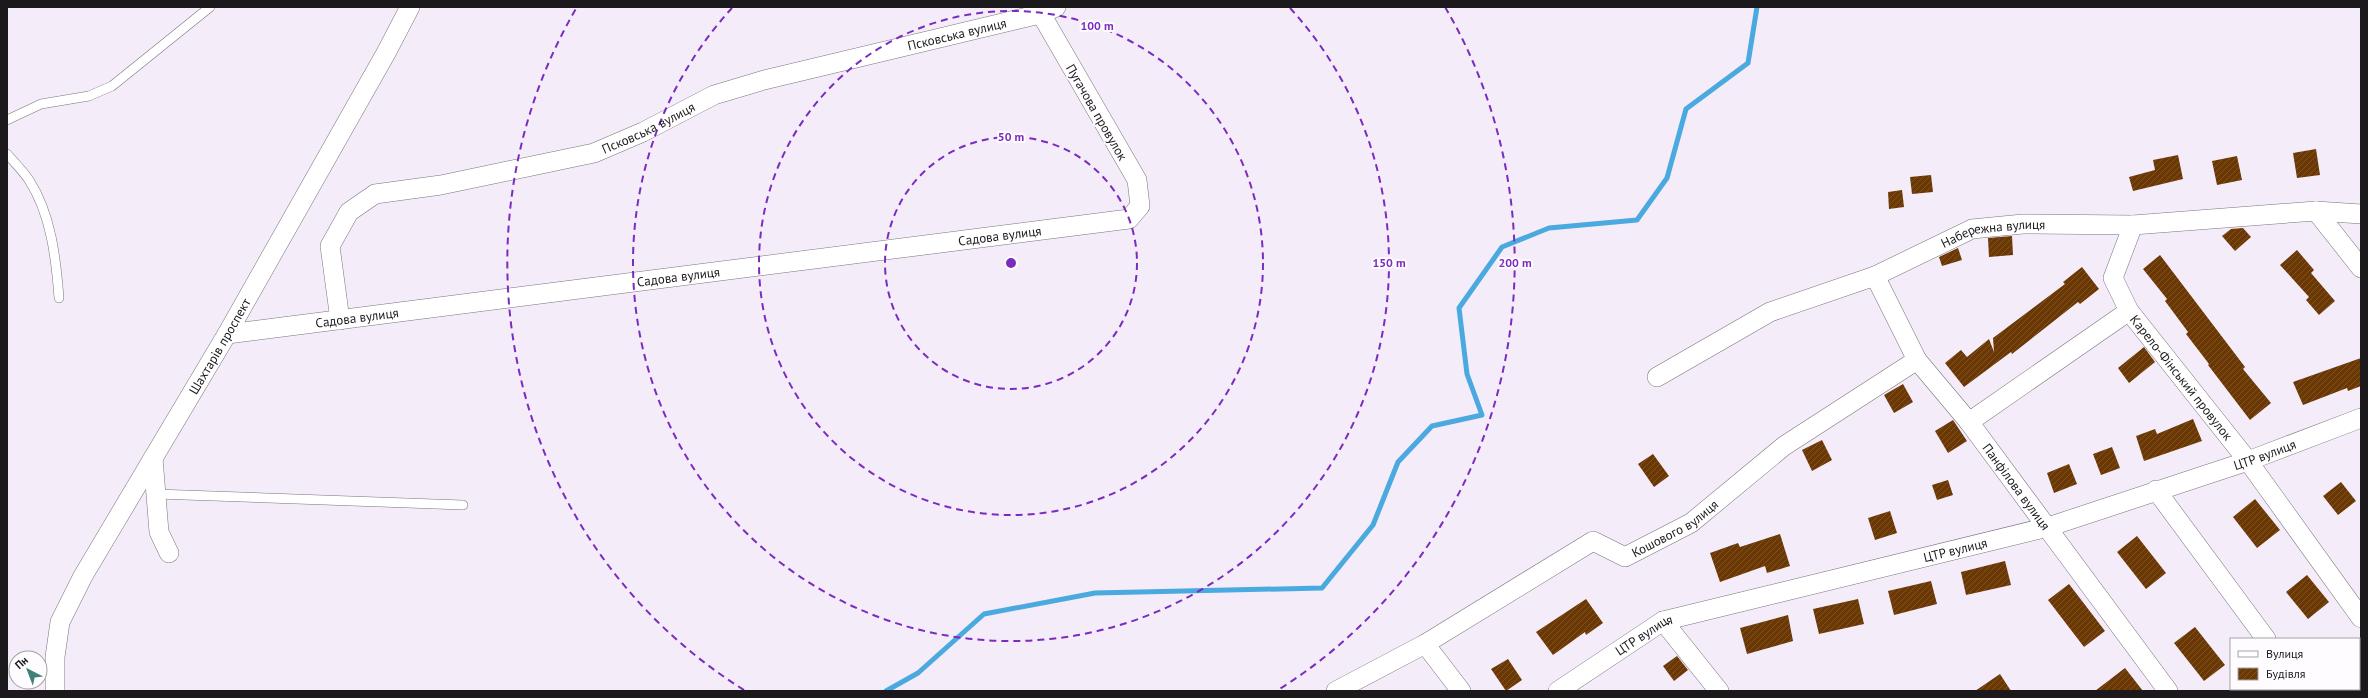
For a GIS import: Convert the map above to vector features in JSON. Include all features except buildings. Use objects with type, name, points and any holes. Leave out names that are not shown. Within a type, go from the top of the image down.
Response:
[{"type":"street","name":"Шахтарів проспект","points":[[55,691],[55,657],[60,622],[83,576],[227,334],[382,60],[410,7]]},
{"type":"street","name":"Пугачова провулок","points":[[1044,10],[1136,180],[1140,206],[1129,218]]},
{"type":"street","name":"Псковська вулиця","points":[[340,320],[330,246],[349,212],[375,194],[441,185],[594,153],[643,132],[721,93],[764,80],[1044,10]]},
{"type":"street","name":"Набережна вулиця","points":[[1656,377],[1770,312],[1875,276],[1972,229],[2023,224],[2134,225],[2316,211],[2361,214]]},
{"type":"street","points":[[2316,211],[2361,268]]},
{"type":"street","name":"Садова вулиця","points":[[227,334],[1129,218]]},
{"type":"street","name":"Карело-Фінський провулок","points":[[2134,225],[2112,278],[2129,311],[2248,461],[2361,618]]},
{"type":"street","name":"Панфілова вулиця","points":[[1875,276],[1917,360],[1970,422],[2168,691]]},
{"type":"street","points":[[1970,422],[2129,311]]},
{"type":"street","name":"Кошового вулиця","points":[[1336,691],[1425,644],[1593,541],[1625,557],[1691,523],[1784,446],[1917,360]]},
{"type":"street","name":"ЦТР вулиця","points":[[1558,691],[1663,622],[2048,527],[2156,490],[2248,461],[2361,418]]},
{"type":"street","points":[[153,458],[160,532],[168,553]]},
{"type":"street","points":[[2156,490],[2265,638]]},
{"type":"street","points":[[1663,622],[1719,691]]},
{"type":"street","points":[[1425,644],[1461,691]]},
{"type":"lane","points":[[7,120],[41,104],[89,96],[112,86],[210,7]]},
{"type":"lane","points":[[7,154],[29,180],[45,216],[56,260],[60,298]]},
{"type":"lane","points":[[156,494],[462,505]]},
{"type":"waterway","points":[[886,691],[918,673],[984,614],[1095,593],[1322,588],[1373,525],[1398,462],[1432,426],[1482,415],[1467,374],[1459,308],[1502,247],[1549,228],[1637,220],[1667,178],[1686,109],[1748,63],[1757,7]]}]
